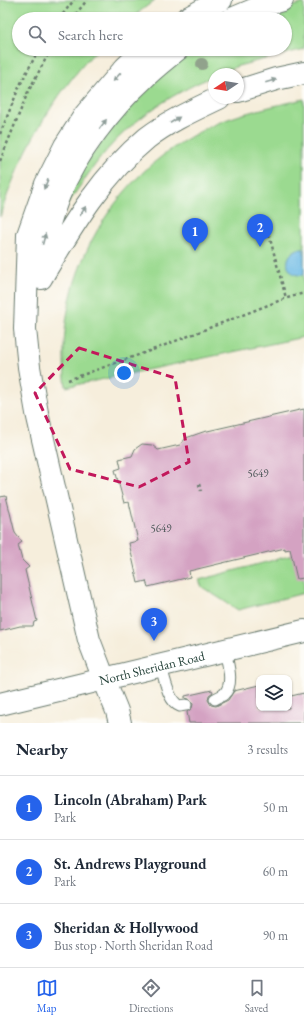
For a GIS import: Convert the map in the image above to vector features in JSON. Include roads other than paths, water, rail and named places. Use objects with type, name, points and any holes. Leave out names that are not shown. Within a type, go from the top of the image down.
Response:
[{"type":"main road","points":[[199,12],[221,0]]},
{"type":"main road","points":[[248,12],[264,5],[282,0]]},
{"type":"main road","points":[[120,723],[117,711],[89,640],[37,413],[29,367],[25,329],[27,304],[28,235],[46,184],[65,146],[85,115],[125,68],[138,56]]},
{"type":"main road","points":[[27,304],[47,230],[59,194],[82,152],[113,111],[142,79],[170,56]]},
{"type":"main road","points":[[244,89],[276,79],[304,73]]},
{"type":"main road","points":[[27,304],[62,243],[92,197],[118,166],[147,138],[179,117],[208,103]]},
{"type":"main road","name":"North Sheridan Road","points":[[0,704],[304,631]]},
{"type":"lane","points":[[215,699],[224,694],[228,688],[230,678],[225,650]]},
{"type":"lane","points":[[161,666],[169,694],[174,702],[180,706],[186,705]]},
{"type":"water","points":[[298,249],[304,249],[304,275],[293,273],[288,266],[289,256]]},
{"type":"place","name":"St. Andrews Playground","points":[[260,247]]},
{"type":"place","name":"Lincoln (Abraham) Park","points":[[195,251]]},
{"type":"place","name":"Sheridan & Hollywood","points":[[154,641]]}]
